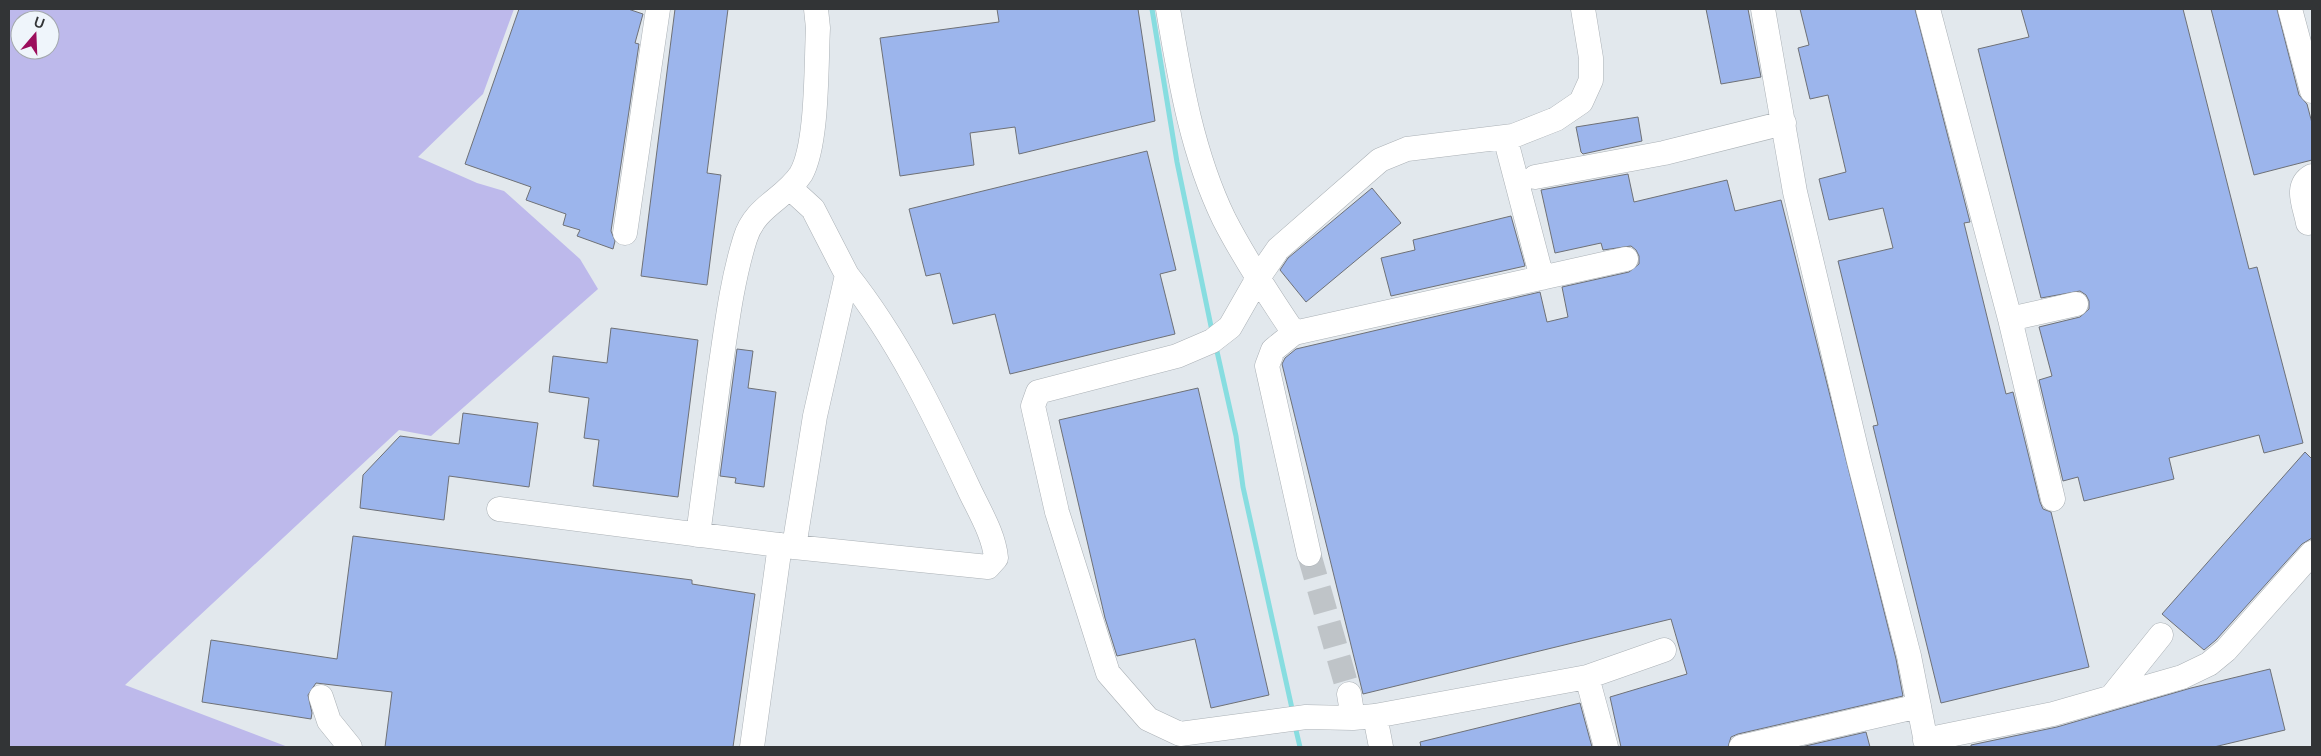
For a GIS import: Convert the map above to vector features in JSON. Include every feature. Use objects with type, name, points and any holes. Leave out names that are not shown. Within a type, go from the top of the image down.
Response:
[{"type":"lane","points":[[624,233],[658,9]]},
{"type":"lane","points":[[698,535],[726,327],[739,260],[746,236],[759,213],[790,188],[801,172],[812,143],[818,28],[816,9]]},
{"type":"lane","points":[[1168,9],[1182,92],[1200,156],[1224,218],[1258,278],[1294,333]]},
{"type":"lane","points":[[1583,9],[1591,58],[1590,80],[1581,102],[1556,119],[1505,137],[1407,149],[1380,160],[1278,249],[1258,278],[1230,327],[1212,341],[1177,356],[1038,392],[1033,406],[1057,512],[1108,673],[1148,719],[1180,734],[1306,717],[1364,717],[1587,677],[1664,650]]},
{"type":"lane","points":[[1763,9],[1795,192],[1856,451],[1909,656],[1926,744],[2054,714],[2112,696],[2182,678],[2209,664],[2243,632],[2312,553]]},
{"type":"lane","points":[[1928,9],[2010,319],[2053,500]]},
{"type":"lane","points":[[2290,9],[2312,91]]},
{"type":"lane","points":[[1535,177],[1664,153],[1784,123]]},
{"type":"lane","points":[[1505,137],[1542,278]]},
{"type":"lane","points":[[2308,223],[2301,188],[2303,182],[2312,176]]},
{"type":"lane","points":[[499,509],[787,546],[988,567],[996,558],[992,538],[906,361],[847,275],[813,209],[790,188]]},
{"type":"lane","points":[[1309,554],[1267,366],[1273,350],[1294,333],[1626,259]]},
{"type":"lane","points":[[752,747],[787,546],[814,416],[847,275]]},
{"type":"lane","points":[[2010,319],[2076,304]]},
{"type":"lane","points":[[2112,696],[2161,635]]},
{"type":"lane","points":[[1587,677],[1606,747]]},
{"type":"lane","points":[[1349,694],[1381,747]]},
{"type":"lane","points":[[321,698],[329,721],[350,747]]},
{"type":"lane","points":[[1741,747],[1919,706]]},
{"type":"shaded area","points":[[9,9],[514,9],[483,94],[418,157],[477,183],[504,191],[580,259],[598,289],[431,436],[399,430],[125,685],[288,747],[9,747]]},
{"type":"building","points":[[519,9],[628,9],[643,14],[635,43],[639,44],[611,231],[615,241],[613,249],[577,236],[580,230],[563,225],[566,214],[526,200],[531,187],[465,164]]},
{"type":"building","points":[[675,9],[728,9],[707,173],[721,175],[707,285],[641,276]]},
{"type":"building","points":[[997,9],[1138,9],[1155,121],[1019,154],[1015,127],[970,133],[974,165],[900,176],[880,38],[999,22]]},
{"type":"building","points":[[1706,9],[1748,9],[1761,77],[1721,84]]},
{"type":"building","points":[[1800,9],[1915,9],[1970,222],[1964,223],[2006,394],[2013,392],[2040,502],[2043,509],[2051,512],[2089,667],[1941,703],[1873,426],[1878,425],[1838,261],[1893,248],[1883,208],[1829,220],[1819,179],[1846,172],[1828,95],[1810,99],[1798,48],[1809,45]]},
{"type":"building","points":[[2021,9],[2183,9],[2249,269],[2257,267],[2303,443],[2264,453],[2259,435],[2169,458],[2174,479],[2084,501],[2078,477],[2063,481],[2039,380],[2052,376],[2039,327],[2080,317],[2089,309],[2089,301],[2086,295],[2080,291],[2041,298],[1978,49],[2029,37]]},
{"type":"building","points":[[2211,9],[2277,9],[2299,95],[2307,104],[2312,123],[2312,160],[2254,175]]},
{"type":"building","points":[[1638,117],[1642,141],[1583,154],[1581,152],[1576,127]]},
{"type":"building","points":[[1147,151],[1176,270],[1160,274],[1175,334],[1010,374],[995,314],[953,324],[940,273],[926,276],[909,209]]},
{"type":"building","points":[[1628,174],[1634,202],[1727,180],[1735,211],[1781,200],[1896,659],[1903,696],[1738,734],[1731,737],[1728,747],[1621,747],[1610,697],[1687,674],[1671,619],[1363,694],[1282,364],[1285,358],[1296,349],[1540,292],[1547,322],[1568,317],[1562,287],[1629,272],[1639,264],[1639,256],[1631,246],[1603,250],[1601,243],[1555,253],[1541,190]]},
{"type":"building","points":[[1372,188],[1401,223],[1306,302],[1280,270],[1288,258]]},
{"type":"building","points":[[1511,216],[1525,266],[1391,296],[1381,258],[1415,250],[1413,240]]},
{"type":"building","points":[[611,328],[698,340],[678,497],[593,486],[599,440],[584,438],[589,398],[549,392],[553,356],[607,363]]},
{"type":"building","points":[[737,349],[753,351],[748,388],[776,392],[764,487],[735,483],[736,478],[720,476]]},
{"type":"building","points":[[1198,388],[1269,695],[1211,708],[1195,639],[1117,656],[1105,618],[1059,420]]},
{"type":"building","points":[[463,413],[538,423],[529,487],[449,476],[444,520],[360,508],[363,475],[400,436],[459,444]]},
{"type":"building","points":[[2305,452],[2312,459],[2312,538],[2302,544],[2216,640],[2204,650],[2162,614]]},
{"type":"building","points":[[353,536],[692,580],[692,584],[755,594],[733,747],[385,747],[392,692],[316,683],[308,695],[312,713],[311,719],[202,702],[211,640],[337,659]]},
{"type":"building","points":[[2270,669],[2285,730],[2214,747],[1971,747],[1971,745],[2057,727],[2191,688]]},
{"type":"building","points":[[1580,703],[1592,747],[1421,747],[1420,742]]},
{"type":"building","points":[[1866,732],[1870,747],[1801,747]]},
{"type":"waterway","points":[[1152,9],[1177,162],[1212,331]]},
{"type":"waterway","points":[[1216,347],[1236,436],[1243,487],[1293,713]]},
{"type":"waterway","points":[[1295,726],[1300,747]]},
{"type":"tunnel","points":[[1309,554],[1349,694]]}]
